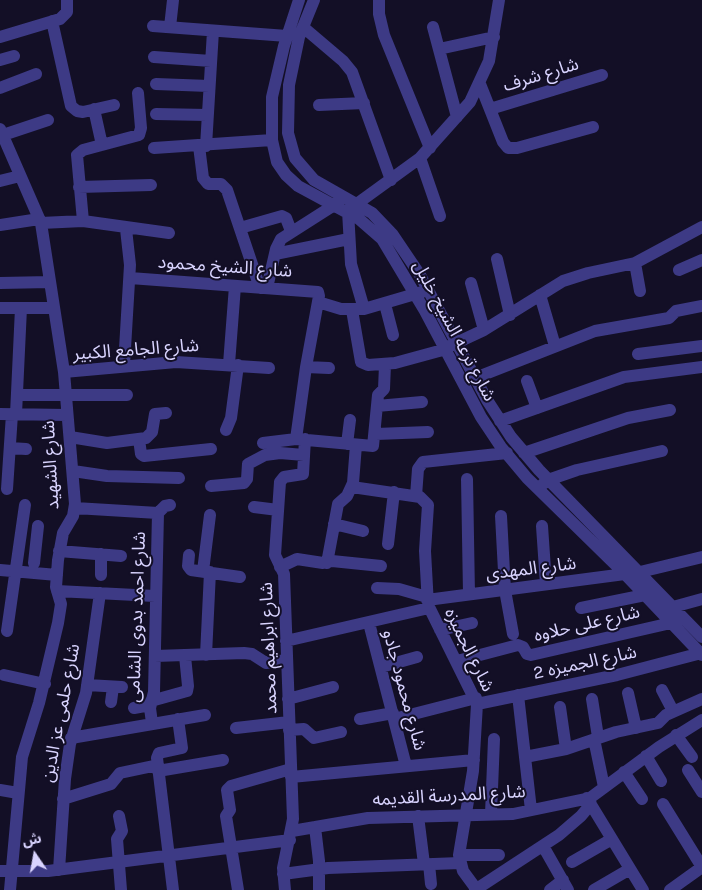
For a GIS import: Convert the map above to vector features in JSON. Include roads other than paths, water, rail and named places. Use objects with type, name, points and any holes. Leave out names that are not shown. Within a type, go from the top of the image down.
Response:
[{"type":"street","points":[[170,27],[173,0]]},
{"type":"street","name":"شارع ترعه الشيخ خليل","points":[[299,0],[287,36],[274,88],[272,140],[277,162],[286,175],[312,194],[334,205],[353,207],[372,213],[394,235],[427,289],[500,421],[548,480],[701,636]]},
{"type":"street","name":"شارع ترعه الشيخ خليل","points":[[314,0],[303,27],[289,85],[287,117],[291,149],[306,174],[346,197],[382,239],[445,348],[481,418],[506,454],[537,488],[625,574],[701,654]]},
{"type":"street","points":[[379,0],[379,14],[384,35],[430,148]]},
{"type":"street","points":[[499,0],[489,61],[480,84],[457,117],[420,158],[353,207],[349,238],[358,309],[360,362],[384,365],[445,348],[484,330],[540,295],[575,276],[635,263],[702,227]]},
{"type":"street","points":[[0,37],[60,19],[67,6]]},
{"type":"street","points":[[52,21],[71,106],[80,112],[114,105]]},
{"type":"street","points":[[153,26],[287,36]]},
{"type":"street","points":[[303,27],[348,66],[364,103],[391,180]]},
{"type":"street","points":[[433,27],[457,117]]},
{"type":"street","points":[[213,30],[207,115],[202,146],[204,181],[208,184],[221,184],[226,188],[263,288]]},
{"type":"street","points":[[439,49],[494,37]]},
{"type":"street","points":[[0,60],[14,56]]},
{"type":"street","points":[[154,57],[211,61]]},
{"type":"street","points":[[0,88],[36,74]]},
{"type":"street","name":"شارع شرف","points":[[490,109],[602,75]]},
{"type":"street","points":[[156,84],[209,86]]},
{"type":"street","points":[[480,84],[504,144],[512,149],[593,127]]},
{"type":"street","points":[[83,221],[77,155],[83,150],[137,136],[141,133],[138,93]]},
{"type":"street","points":[[319,105],[364,103]]},
{"type":"street","points":[[94,109],[102,145]]},
{"type":"street","points":[[156,114],[207,115]]},
{"type":"street","points":[[1,132],[48,120]]},
{"type":"street","name":"شارع الشهيد","points":[[1,132],[40,221],[64,372],[64,395],[70,437],[75,508],[63,533],[60,551],[53,570],[61,610],[45,684],[23,751],[10,890]]},
{"type":"street","points":[[154,148],[272,140]]},
{"type":"street","points":[[420,158],[440,216]]},
{"type":"street","points":[[0,180],[20,176]]},
{"type":"street","points":[[79,187],[151,185]]},
{"type":"street","points":[[263,288],[281,239],[346,197]]},
{"type":"street","points":[[240,228],[282,216],[286,218],[291,231]]},
{"type":"street","points":[[0,224],[40,221],[83,221],[169,234]]},
{"type":"street","points":[[124,365],[130,278],[126,229]]},
{"type":"street","points":[[275,254],[349,238]]},
{"type":"street","points":[[497,259],[510,315]]},
{"type":"street","points":[[679,270],[702,260]]},
{"type":"street","points":[[635,263],[640,292]]},
{"type":"street","name":"شارع الشيخ محمود","points":[[130,278],[263,288],[318,297],[358,309]]},
{"type":"street","points":[[0,283],[50,282]]},
{"type":"street","points":[[471,283],[484,330]]},
{"type":"street","points":[[226,430],[231,418],[235,286]]},
{"type":"street","points":[[358,309],[385,304],[415,295],[427,289]]},
{"type":"street","points":[[540,295],[555,346]]},
{"type":"street","points":[[211,486],[244,483],[248,479],[248,464],[265,455],[280,453],[304,454],[300,439],[306,367],[318,297]]},
{"type":"street","points":[[385,304],[393,335]]},
{"type":"street","points":[[475,378],[595,331],[669,318],[676,311],[702,306]]},
{"type":"street","points":[[0,308],[54,308]]},
{"type":"street","points":[[8,489],[9,414],[17,395],[21,308]]},
{"type":"street","points":[[638,354],[702,346]]},
{"type":"street","name":"شارع الجامع الكبير","points":[[64,372],[124,365],[176,362],[233,364],[269,368]]},
{"type":"street","points":[[263,443],[300,439],[373,446],[376,434],[379,394],[384,389],[384,365]]},
{"type":"street","points":[[306,367],[329,368]]},
{"type":"street","points":[[500,421],[624,378],[702,367]]},
{"type":"street","points":[[527,381],[537,408]]},
{"type":"street","points":[[17,395],[127,395]]},
{"type":"street","points":[[378,406],[422,402]]},
{"type":"street","points":[[524,452],[628,418],[670,410]]},
{"type":"street","points":[[9,414],[67,415]]},
{"type":"street","points":[[70,437],[107,443],[139,439],[152,434],[155,414],[166,414]]},
{"type":"street","points":[[327,563],[338,502],[347,496],[352,487],[350,420]]},
{"type":"street","points":[[376,434],[428,432]]},
{"type":"street","points":[[139,439],[141,454],[144,456],[211,449]]},
{"type":"street","points":[[10,448],[26,449]]},
{"type":"street","points":[[537,488],[548,480],[577,470],[662,451]]},
{"type":"street","name":"شارع ابراهيم محمد","points":[[285,890],[284,859],[291,836],[291,773],[284,574],[274,555],[281,480],[284,477],[302,475],[304,454]]},
{"type":"street","points":[[416,496],[418,469],[423,462],[506,454]]},
{"type":"street","points":[[73,471],[101,476],[179,478]]},
{"type":"street","points":[[467,478],[468,594]]},
{"type":"street","points":[[352,487],[416,496],[423,498],[428,505],[425,551],[428,602],[399,589],[377,588]]},
{"type":"street","points":[[388,544],[394,492]]},
{"type":"street","points":[[8,631],[25,505]]},
{"type":"street","points":[[75,508],[158,514],[165,506],[170,505]]},
{"type":"street","points":[[254,507],[278,510]]},
{"type":"street","name":"شارع احمد بدوى الشامى","points":[[152,723],[151,703],[154,695],[158,514]]},
{"type":"street","points":[[206,655],[206,572],[210,515]]},
{"type":"street","points":[[502,516],[505,590],[513,634]]},
{"type":"street","points":[[334,524],[363,531]]},
{"type":"street","points":[[34,563],[38,526]]},
{"type":"street","points":[[542,526],[546,584]]},
{"type":"street","points":[[60,551],[121,556]]},
{"type":"street","points":[[101,554],[101,575]]},
{"type":"street","points":[[189,555],[190,569],[240,577]]},
{"type":"street","name":"شارع المهدى","points":[[286,641],[369,623],[428,602],[468,594],[640,572],[702,557]]},
{"type":"street","points":[[280,567],[297,559],[381,566]]},
{"type":"street","points":[[0,570],[34,563],[53,570]]},
{"type":"street","points":[[16,566],[53,570]]},
{"type":"street","points":[[57,591],[155,596]]},
{"type":"street","name":"شارع حلمى عز الدين","points":[[59,870],[63,799],[71,738],[87,685],[100,592]]},
{"type":"street","points":[[581,608],[645,595]]},
{"type":"street","points":[[674,607],[702,599]]},
{"type":"street","name":"شارع الجميزه","points":[[428,602],[476,701],[474,760],[460,859]]},
{"type":"street","name":"شارع محمود جادو","points":[[369,623],[406,766]]},
{"type":"street","points":[[440,630],[472,623]]},
{"type":"street","name":"شارع على حلاوه","points":[[456,661],[518,645],[522,646],[527,654],[531,654],[672,623]]},
{"type":"street","points":[[155,656],[252,654],[266,663],[286,660]]},
{"type":"street","name":"شارع الجميزه 2","points":[[360,719],[393,716],[518,695],[617,675],[701,654]]},
{"type":"street","points":[[134,708],[188,690],[186,656]]},
{"type":"street","points":[[380,667],[417,657]]},
{"type":"street","points":[[4,676],[45,684]]},
{"type":"street","points":[[87,685],[118,687],[112,702]]},
{"type":"street","points":[[288,699],[332,687]]},
{"type":"street","points":[[662,690],[673,711]]},
{"type":"street","points":[[628,693],[636,728]]},
{"type":"street","points":[[518,695],[532,810]]},
{"type":"street","points":[[592,698],[604,787]]},
{"type":"street","points":[[525,756],[566,748],[596,738],[660,723],[664,716],[702,699]]},
{"type":"street","points":[[560,707],[566,748]]},
{"type":"street","points":[[71,738],[205,715]]},
{"type":"street","points":[[173,890],[156,758],[159,753],[180,749],[183,745],[178,719]]},
{"type":"street","name":"شارع المدرسة القديمه","points":[[0,872],[59,870],[233,848],[291,836],[314,827],[368,818],[491,814],[589,801],[604,787],[646,756],[702,720]]},
{"type":"street","points":[[236,728],[289,726],[304,729],[314,738],[341,732]]},
{"type":"street","points":[[676,735],[692,757]]},
{"type":"street","points":[[491,814],[494,739]]},
{"type":"street","points":[[646,756],[661,781]]},
{"type":"street","points":[[63,799],[111,784],[120,773],[223,760]]},
{"type":"street","points":[[238,890],[233,848],[226,816],[230,810],[228,787],[291,773],[474,760]]},
{"type":"street","points":[[688,770],[702,792]]},
{"type":"street","points":[[624,772],[642,800]]},
{"type":"street","points":[[0,790],[18,793]]},
{"type":"street","points":[[460,859],[467,878],[476,890],[571,826],[589,801],[643,890]]},
{"type":"street","points":[[662,804],[702,867],[670,890]]},
{"type":"street","points":[[118,816],[122,831],[117,839],[121,890]]},
{"type":"street","points":[[418,816],[431,884]]},
{"type":"street","points":[[314,827],[319,869],[319,890]]},
{"type":"street","points":[[572,862],[612,839]]},
{"type":"street","points":[[543,846],[566,885],[550,890]]},
{"type":"street","points":[[284,874],[319,869],[427,864],[499,855]]},
{"type":"street","points":[[594,890],[630,869]]}]
